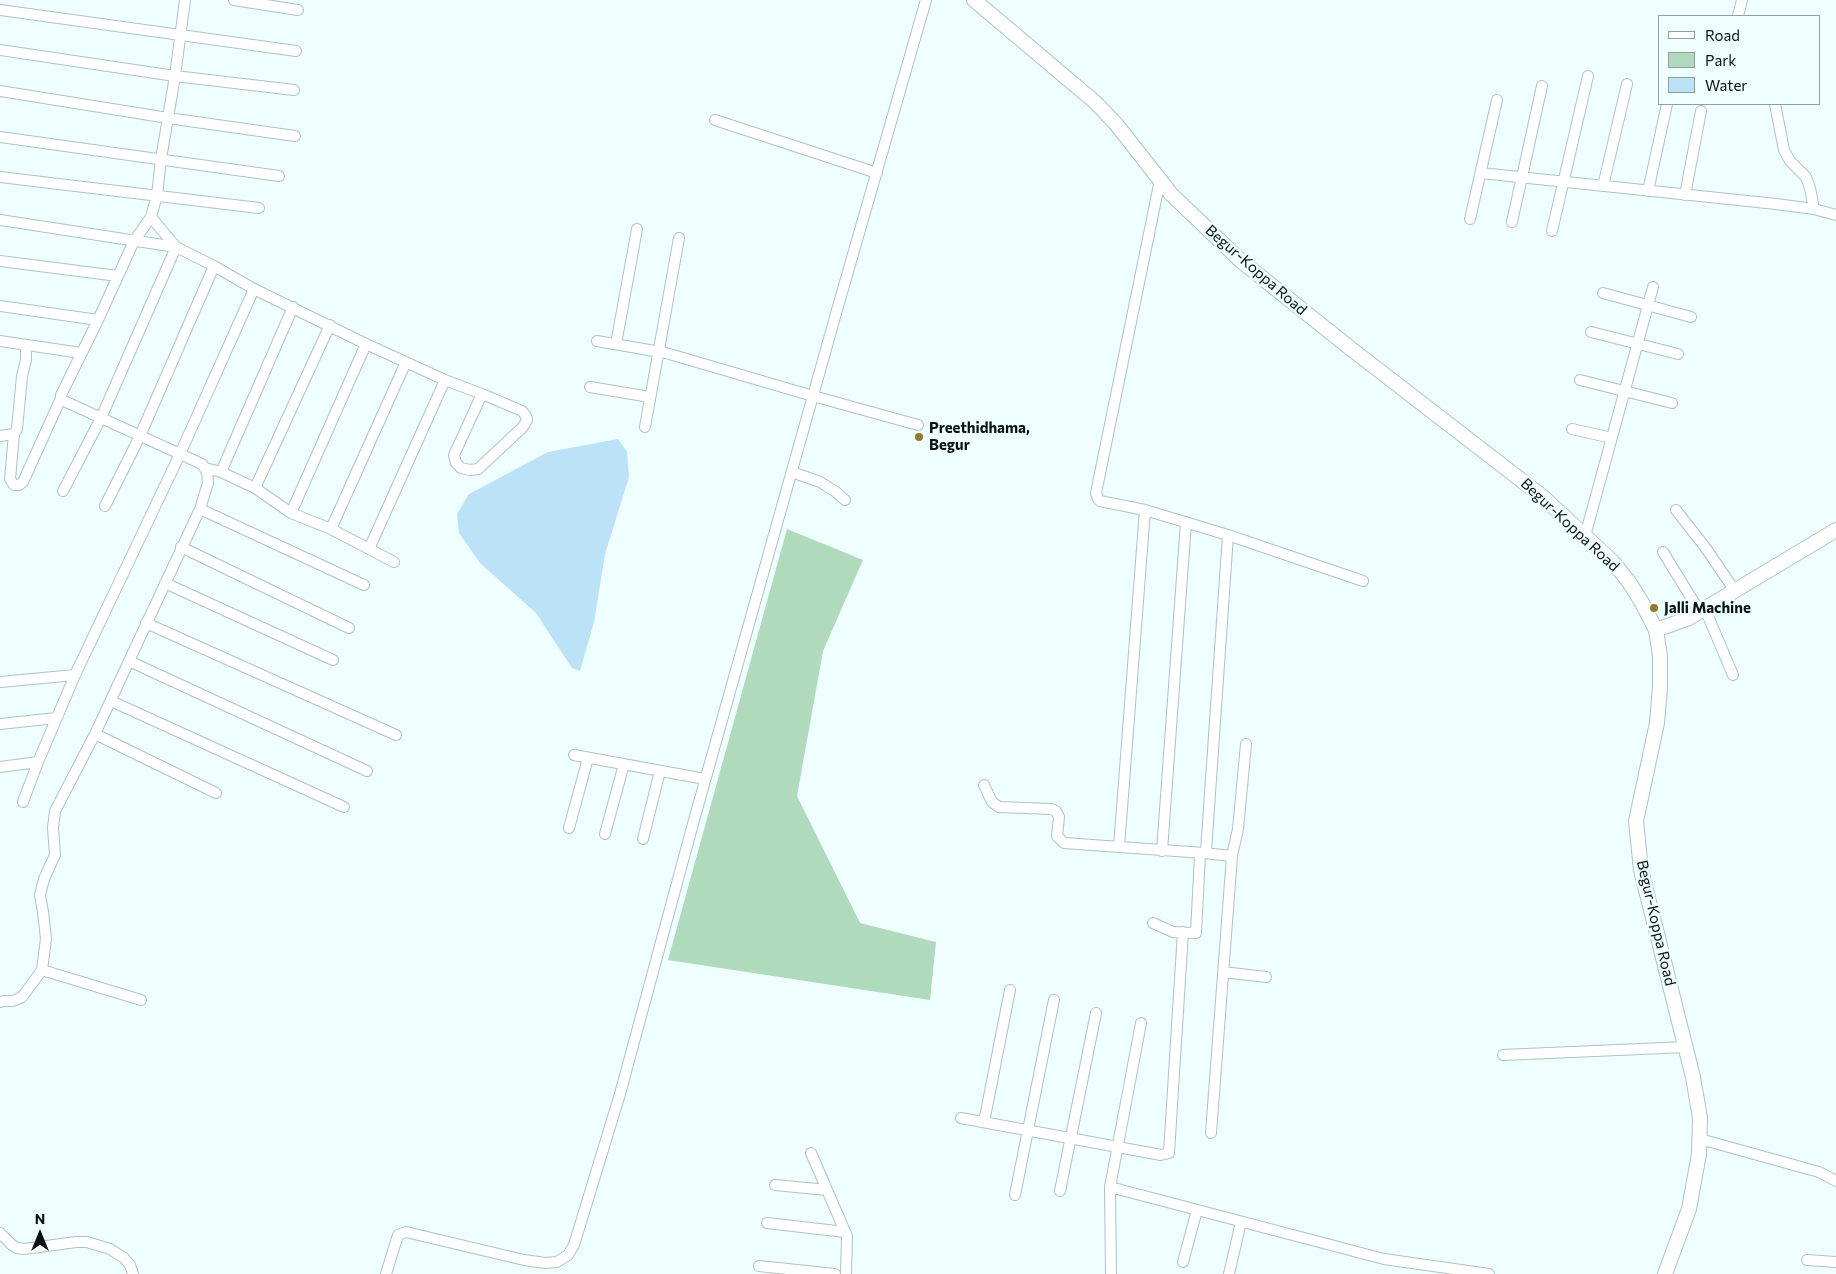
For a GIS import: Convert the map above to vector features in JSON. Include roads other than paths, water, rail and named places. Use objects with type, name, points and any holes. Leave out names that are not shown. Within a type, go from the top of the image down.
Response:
[{"type":"main road","name":"Begur-Koppa Road","points":[[974,0],[1095,102],[1116,124],[1171,194],[1241,260],[1358,354],[1543,497],[1613,562],[1642,601],[1656,630],[1660,656],[1660,672],[1657,723],[1636,821],[1642,870],[1686,1047],[1700,1118],[1699,1154],[1689,1209],[1665,1274]]},
{"type":"main road","points":[[1656,630],[1689,618],[1836,530]]},
{"type":"street","points":[[26,345],[26,360],[22,376],[17,429],[14,434],[10,479],[14,485],[19,486],[24,482],[61,395],[134,241],[151,217],[157,195],[185,0]]},
{"type":"street","points":[[234,0],[298,10]]},
{"type":"street","points":[[386,1274],[398,1235],[406,1232],[524,1260],[545,1263],[557,1262],[568,1255],[574,1245],[607,1138],[705,779],[926,0]]},
{"type":"street","points":[[1738,15],[1742,0]]},
{"type":"street","points":[[0,10],[296,50]]},
{"type":"street","points":[[0,50],[175,76],[294,90]]},
{"type":"street","points":[[1552,231],[1588,76]]},
{"type":"street","points":[[1603,186],[1627,84]]},
{"type":"street","points":[[1512,222],[1542,86]]},
{"type":"street","points":[[0,91],[296,136]]},
{"type":"street","points":[[1470,219],[1496,100]]},
{"type":"street","points":[[1648,191],[1667,105]]},
{"type":"street","points":[[1775,105],[1784,150],[1790,161],[1806,177],[1814,209]]},
{"type":"street","points":[[1685,195],[1701,111]]},
{"type":"street","points":[[715,120],[876,173]]},
{"type":"street","points":[[0,137],[279,176]]},
{"type":"street","points":[[1481,173],[1814,209],[1836,215]]},
{"type":"street","points":[[0,177],[260,208]]},
{"type":"street","points":[[1160,180],[1096,492],[1100,501],[1145,510],[1186,522],[1363,581]]},
{"type":"street","points":[[151,217],[176,247]]},
{"type":"street","points":[[0,220],[176,247],[254,289],[366,344],[445,380],[482,394],[522,410],[527,420],[523,427],[478,469],[470,470],[461,468],[456,463],[454,455],[482,394]]},
{"type":"street","points":[[616,344],[637,229]]},
{"type":"street","points":[[645,427],[679,238]]},
{"type":"street","points":[[62,491],[101,418],[176,247]]},
{"type":"street","points":[[0,261],[118,276]]},
{"type":"street","points":[[105,506],[140,436],[214,266]]},
{"type":"street","points":[[1585,536],[1653,287]]},
{"type":"street","points":[[23,802],[75,675],[180,454],[254,289]]},
{"type":"street","points":[[1603,293],[1691,317]]},
{"type":"street","points":[[0,306],[98,320]]},
{"type":"street","points":[[221,472],[293,307]]},
{"type":"street","points":[[255,488],[330,325]]},
{"type":"street","points":[[1591,332],[1678,354]]},
{"type":"street","points":[[0,341],[81,353]]},
{"type":"street","points":[[597,341],[658,351],[918,425]]},
{"type":"street","points":[[292,513],[366,344]]},
{"type":"street","points":[[331,530],[406,362]]},
{"type":"street","points":[[369,549],[445,380]]},
{"type":"street","points":[[1580,380],[1672,403]]},
{"type":"street","points":[[590,387],[650,397]]},
{"type":"street","points":[[61,398],[180,454],[205,468],[221,472],[255,488],[292,513],[331,530],[394,562]]},
{"type":"street","points":[[1572,429],[1612,438]]},
{"type":"street","points":[[0,436],[14,434]]},
{"type":"street","points":[[0,1002],[13,1001],[22,997],[42,970],[46,939],[40,895],[44,879],[55,855],[53,819],[55,811],[95,734],[200,509],[208,483],[205,468]]},
{"type":"street","points":[[792,472],[829,487],[845,500]]},
{"type":"street","points":[[200,509],[364,585]]},
{"type":"street","points":[[1119,847],[1145,510]]},
{"type":"street","points":[[1676,510],[1705,547],[1735,591]]},
{"type":"street","points":[[1162,851],[1186,522]]},
{"type":"street","points":[[1152,923],[1173,932],[1196,933],[1202,853],[1206,851],[1228,535]]},
{"type":"street","points":[[181,547],[349,628]]},
{"type":"street","points":[[1663,552],[1703,610],[1733,675]]},
{"type":"street","points":[[165,583],[333,660]]},
{"type":"street","points":[[146,623],[396,735]]},
{"type":"street","points":[[129,661],[367,770]]},
{"type":"street","points":[[0,682],[75,675]]},
{"type":"street","points":[[111,700],[344,807]]},
{"type":"street","points":[[0,724],[56,718]]},
{"type":"street","points":[[95,734],[216,792]]},
{"type":"street","points":[[1211,1133],[1232,856],[1238,828],[1246,744]]},
{"type":"street","points":[[574,755],[705,779]]},
{"type":"street","points":[[569,828],[588,758]]},
{"type":"street","points":[[0,767],[38,762]]},
{"type":"street","points":[[605,834],[624,764]]},
{"type":"street","points":[[643,839],[660,771]]},
{"type":"street","points":[[984,785],[992,802],[999,807],[1051,809],[1056,811],[1059,817],[1057,836],[1064,843],[1232,856]]},
{"type":"street","points":[[961,1118],[1161,1155],[1169,1153],[1183,932]]},
{"type":"street","points":[[42,970],[141,1000]]},
{"type":"street","points":[[1223,972],[1266,977]]},
{"type":"street","points":[[984,1122],[1010,990]]},
{"type":"street","points":[[1015,1196],[1054,1000]]},
{"type":"street","points":[[1060,1191],[1096,1013]]},
{"type":"street","points":[[1111,1274],[1110,1187],[1141,1023]]},
{"type":"street","points":[[1503,1055],[1686,1047]]},
{"type":"street","points":[[1700,1139],[1819,1172],[1836,1181]]},
{"type":"street","points":[[811,1153],[847,1236],[846,1274]]},
{"type":"street","points":[[775,1185],[827,1190]]},
{"type":"street","points":[[1110,1187],[1384,1259],[1447,1271],[1490,1274]]},
{"type":"street","points":[[1183,1262],[1197,1210]]},
{"type":"street","points":[[1229,1274],[1241,1222]]},
{"type":"street","points":[[767,1223],[845,1232]]},
{"type":"street","points":[[0,1233],[7,1242],[17,1248],[87,1242],[110,1249],[124,1258],[130,1265],[133,1274]]},
{"type":"street","points":[[1807,1260],[1836,1262]]},
{"type":"street","points":[[758,1266],[836,1274]]},
{"type":"water","points":[[618,439],[627,452],[629,477],[605,554],[594,622],[580,671],[572,668],[536,613],[480,563],[459,533],[457,514],[469,494],[548,452]]},
{"type":"place","name":"Preethidhama, Begur","points":[[919,437]]},
{"type":"place","name":"Jalli Machine","points":[[1654,608]]}]
